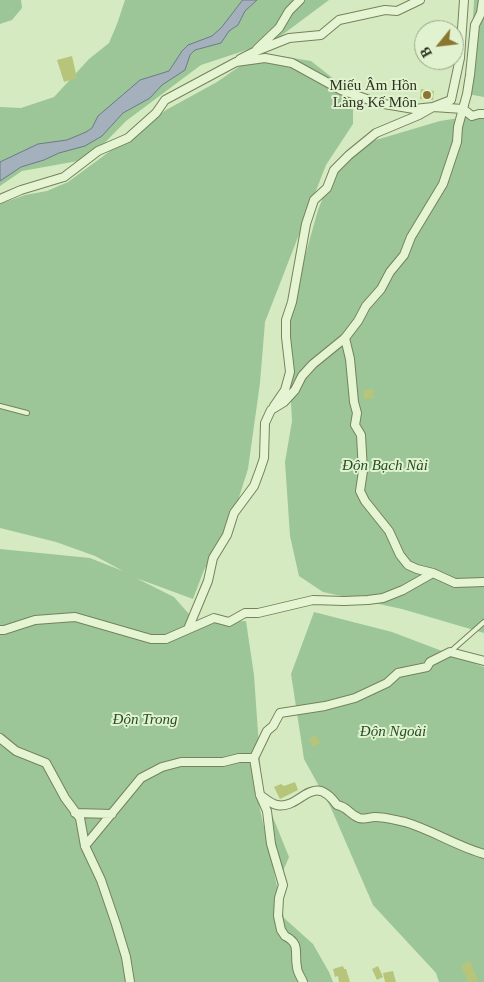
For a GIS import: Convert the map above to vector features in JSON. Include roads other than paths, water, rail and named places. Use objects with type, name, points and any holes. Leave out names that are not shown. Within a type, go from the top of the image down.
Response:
[{"type":"street","points":[[254,52],[278,28],[289,11],[300,0]]},
{"type":"street","points":[[0,199],[21,190],[64,177],[98,151],[128,138],[156,114],[165,100],[254,52],[289,38],[321,35],[339,20],[385,10],[397,10],[420,0]]},
{"type":"street","points":[[188,629],[208,581],[213,558],[227,535],[234,514],[254,486],[264,458],[265,423],[271,410],[285,390],[290,372],[286,320],[292,302],[306,224],[314,200],[327,188],[334,170],[376,133],[419,116],[433,107],[451,100],[460,58],[464,0]]},
{"type":"street","points":[[271,410],[284,402],[295,390],[302,376],[313,364],[345,338],[366,306],[381,289],[390,272],[404,255],[411,237],[438,193],[457,142],[458,127],[470,75],[475,25],[481,13],[483,0]]},
{"type":"street","points":[[236,62],[265,58],[278,61],[284,60],[341,90],[378,103],[414,110],[433,107],[463,109],[472,116],[484,114]]},
{"type":"street","points":[[345,338],[350,359],[354,402],[357,413],[355,425],[360,435],[362,471],[360,491],[365,501],[389,530],[400,555],[408,565],[455,583],[484,582]]},
{"type":"street","points":[[0,630],[35,620],[75,617],[151,639],[166,639],[214,618],[229,622],[245,613],[258,613],[313,600],[344,602],[383,598],[433,573]]},
{"type":"street","points":[[303,982],[297,968],[296,947],[291,939],[285,936],[279,922],[280,898],[283,885],[272,844],[267,811],[260,795],[254,758],[267,730],[273,726],[280,714],[325,706],[355,698],[387,683],[398,673],[427,667],[430,662],[450,652],[484,662]]},
{"type":"street","points":[[0,738],[16,750],[46,762],[65,798],[80,818],[85,846],[101,880],[116,924],[126,957],[130,982]]},
{"type":"street","points":[[85,846],[141,778],[162,766],[181,762],[223,762],[239,758],[254,758]]},
{"type":"street","points":[[260,795],[277,805],[284,805],[296,801],[309,792],[322,791],[337,804],[345,806],[352,815],[363,819],[374,817],[408,823],[460,846],[484,854]]},
{"type":"street","points":[[75,813],[112,814]]},
{"type":"lane","points":[[0,406],[27,413]]},
{"type":"lane","points":[[450,652],[484,622]]},
{"type":"place","name":"Miếu Âm Hồn Làng Kế Môn","points":[[427,95]]},
{"type":"park label","name":"Độn Bạch Nài","points":[[385,466]]},
{"type":"park label","name":"Độn Trong","points":[[145,720]]},
{"type":"park label","name":"Độn Ngoài","points":[[393,732]]}]
